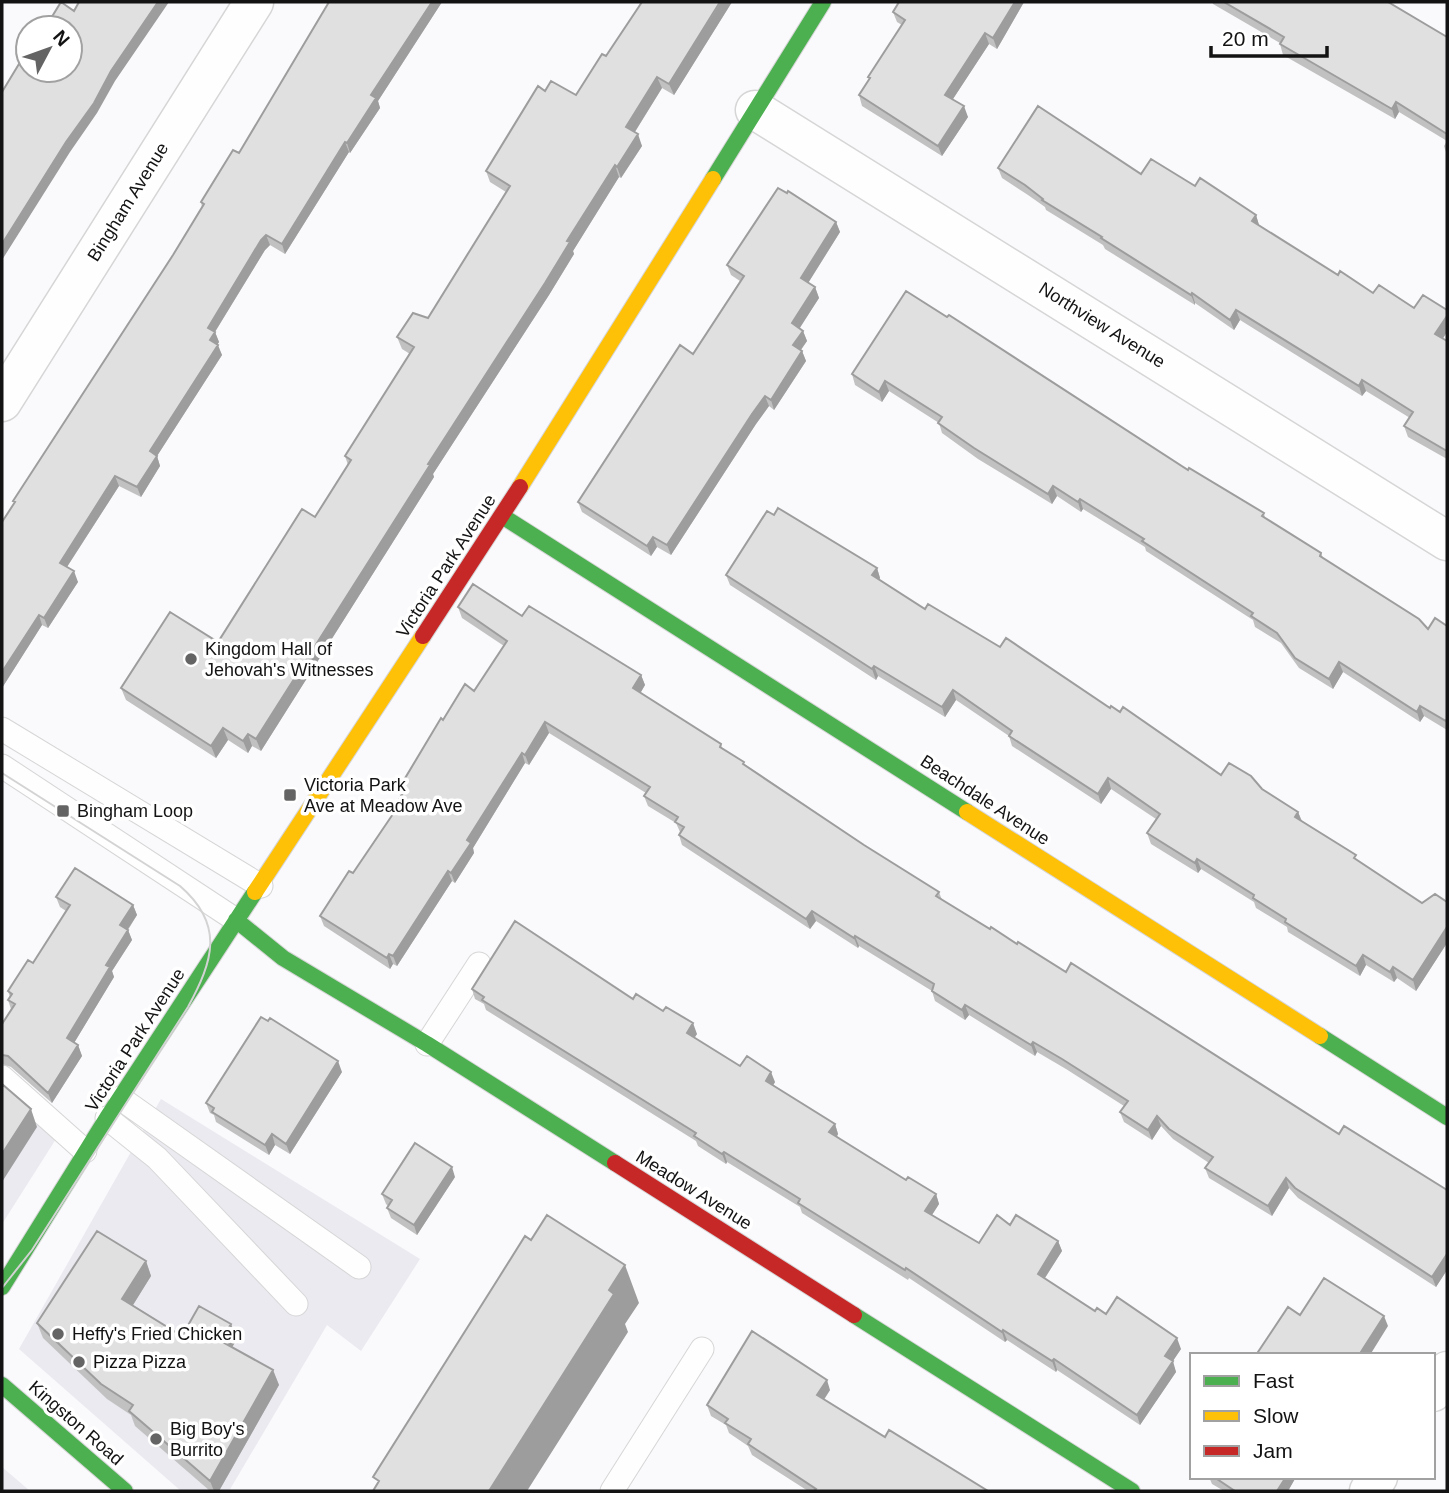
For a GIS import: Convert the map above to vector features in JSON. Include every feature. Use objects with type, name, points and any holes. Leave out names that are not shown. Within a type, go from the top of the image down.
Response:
[{"type":"street","name":"Bingham Avenue","points":[[2,402],[254,2]]},
{"type":"street","name":"Victoria Park Avenue","points":[[2,1287],[85,1151],[502,516],[822,2]]},
{"type":"street","name":"Northview Avenue","points":[[755,110],[1447,541]]},
{"type":"street","name":"Beachdale Avenue","points":[[502,516],[1447,1118]]},
{"type":"street","name":"Meadow Avenue","points":[[236,920],[283,958],[428,1045],[1132,1491]]},
{"type":"street","points":[[1435,1389],[1447,1371]]},
{"type":"street","name":"Kingston Road","points":[[2,1385],[125,1491]]},
{"type":"lane","points":[[2,729],[261,886]]},
{"type":"lane","points":[[2,766],[236,920]]},
{"type":"lane","points":[[428,1045],[479,964]]},
{"type":"lane","points":[[2,1077],[85,1151]]},
{"type":"lane","points":[[120,1098],[359,1267]]},
{"type":"lane","points":[[107,1118],[157,1158],[296,1304]]},
{"type":"lane","points":[[612,1491],[702,1349]]},
{"type":"shaded area","points":[[2,1069],[68,1120],[2,1224]]},
{"type":"shaded area","points":[[161,1099],[420,1259],[361,1351],[327,1325],[229,1491],[181,1491],[19,1349]]},
{"type":"shaded area","points":[[2,1467],[30,1491],[2,1491]]},
{"type":"building","points":[[61,2],[74,11],[79,2],[158,2],[111,71],[94,103],[66,142],[2,244],[2,92],[14,72],[14,84],[84,84],[84,14],[54,14]]},
{"type":"building","points":[[329,2],[432,2],[371,95],[376,98],[347,143],[345,142],[282,244],[266,235],[261,240],[208,328],[215,332],[210,340],[218,345],[150,451],[157,456],[137,487],[115,476],[60,563],[74,571],[44,618],[39,615],[2,672],[2,522],[173,255],[233,150],[239,153]]},
{"type":"building","points":[[642,2],[720,2],[669,84],[657,77],[626,127],[638,134],[567,241],[570,242],[545,283],[256,739],[248,734],[243,741],[223,728],[211,746],[121,688],[170,612],[218,642],[302,509],[315,517],[351,460],[345,456],[414,347],[397,337],[413,313],[428,318],[510,186],[486,171],[538,86],[545,91],[551,81],[576,95],[602,54],[606,56]]},
{"type":"building","points":[[899,2],[1015,2],[993,38],[985,33],[945,95],[964,106],[938,146],[859,95],[905,20],[893,12]]},
{"type":"building","points":[[1224,2],[1388,2],[1447,37],[1447,134],[1396,102],[1392,109],[1280,44],[1284,37]]},
{"type":"building","points":[[1038,106],[1141,174],[1151,159],[1195,186],[1200,178],[1256,215],[1252,221],[1338,275],[1340,271],[1373,293],[1379,285],[1414,308],[1423,295],[1447,310],[1447,316],[1435,334],[1447,341],[1447,451],[1404,426],[1413,412],[1362,380],[1359,386],[1236,310],[1230,320],[1192,293],[1191,295],[1042,200],[1025,185],[998,168]]},
{"type":"building","points":[[778,188],[787,193],[788,191],[836,222],[801,278],[815,287],[792,323],[803,331],[793,345],[802,351],[771,400],[765,396],[752,414],[667,545],[653,537],[647,546],[578,502],[680,345],[693,354],[744,276],[727,265]]},
{"type":"building","points":[[906,291],[947,317],[949,315],[1188,470],[1189,468],[1264,513],[1262,516],[1419,619],[1428,629],[1435,618],[1447,626],[1446,721],[1420,706],[1417,712],[1339,662],[1329,679],[1295,658],[1277,633],[1251,616],[1253,613],[1142,541],[1144,539],[1080,499],[1078,502],[1053,486],[1048,494],[974,448],[938,423],[942,417],[885,381],[879,392],[852,374]]},
{"type":"building","points":[[778,508],[877,568],[872,575],[925,609],[928,604],[1000,647],[1006,638],[1110,708],[1111,706],[1120,712],[1123,707],[1221,775],[1229,763],[1251,776],[1262,789],[1298,812],[1295,817],[1356,855],[1354,858],[1422,903],[1435,894],[1447,902],[1447,927],[1413,980],[1393,967],[1390,972],[1363,955],[1356,966],[1285,922],[1286,919],[1253,898],[1254,895],[1197,859],[1195,863],[1147,833],[1160,814],[1108,778],[1098,794],[1009,736],[1012,731],[953,690],[942,707],[874,666],[872,669],[726,575],[767,511],[774,515]]},
{"type":"building","points":[[473,584],[522,616],[529,606],[641,675],[633,688],[721,744],[720,747],[744,762],[743,764],[864,845],[939,892],[936,896],[1066,972],[1071,963],[1339,1134],[1344,1126],[1447,1190],[1447,1254],[1432,1277],[1295,1188],[1286,1178],[1268,1206],[1205,1168],[1213,1157],[1169,1129],[1157,1116],[1148,1130],[1120,1112],[1128,1101],[1062,1059],[1033,1042],[1031,1045],[965,1005],[962,1010],[932,991],[934,984],[812,911],[806,919],[679,835],[684,827],[675,822],[678,817],[644,796],[650,787],[545,722],[467,840],[471,843],[451,873],[448,871],[393,956],[389,954],[387,958],[320,916],[349,871],[353,873],[393,814],[391,813],[403,793],[398,790],[441,718],[443,720],[465,684],[474,691],[507,641],[458,607]]},
{"type":"building","points":[[75,868],[133,905],[120,925],[128,930],[106,965],[110,967],[67,1038],[78,1045],[48,1093],[8,1056],[2,1055],[2,1024],[15,1004],[8,1000],[12,994],[8,991],[28,960],[33,963],[70,905],[56,897]]},
{"type":"building","points":[[515,921],[633,999],[636,994],[663,1011],[666,1007],[693,1023],[687,1033],[740,1066],[747,1056],[771,1072],[766,1081],[835,1124],[829,1132],[906,1180],[908,1177],[936,1194],[925,1211],[979,1243],[997,1215],[1010,1225],[1016,1215],[1058,1241],[1038,1274],[1095,1311],[1097,1308],[1106,1314],[1117,1297],[1177,1338],[1165,1356],[1173,1361],[1137,1415],[1054,1359],[1052,1361],[1003,1330],[1002,1332],[906,1268],[905,1270],[798,1203],[800,1199],[724,1152],[722,1154],[694,1136],[696,1133],[482,1000],[484,997],[472,989]]},
{"type":"building","points":[[261,1017],[268,1021],[270,1018],[338,1061],[286,1144],[272,1134],[265,1145],[212,1112],[214,1108],[206,1103]]},
{"type":"building","points":[[2,1084],[31,1109],[2,1154]]},
{"type":"building","points":[[415,1143],[452,1167],[414,1225],[387,1208],[392,1200],[382,1194]]},
{"type":"building","points":[[547,1215],[625,1265],[609,1290],[614,1294],[489,1491],[373,1491],[379,1481],[373,1477],[525,1236],[531,1240]]},
{"type":"building","points":[[97,1231],[146,1261],[122,1299],[182,1336],[199,1306],[231,1324],[221,1341],[273,1370],[210,1481],[129,1411],[133,1405],[101,1384],[37,1323]]},
{"type":"building","points":[[1324,1278],[1384,1316],[1360,1353],[1257,1353],[1288,1307],[1300,1315]]},
{"type":"building","points":[[752,1331],[827,1380],[817,1395],[885,1437],[889,1430],[988,1491],[814,1491],[816,1489],[748,1444],[751,1439],[725,1423],[728,1419],[707,1405]]},
{"type":"building","points":[[1217,1479],[1285,1479],[1277,1491],[1235,1491]]},
{"type":"tram line","points":[[2,773],[180,886],[204,915],[210,944],[204,974],[188,1007],[32,1250],[2,1288]]},
{"type":"traffic: fast","points":[[713,179],[823,2]]},
{"type":"traffic: fast","points":[[502,516],[967,812]]},
{"type":"traffic: fast","points":[[2,1287],[107,1118],[255,892]]},
{"type":"traffic: fast","points":[[236,920],[283,958],[427,1044],[615,1163]]},
{"type":"traffic: fast","points":[[1320,1036],[1447,1117]]},
{"type":"traffic: fast","points":[[854,1315],[1132,1491]]},
{"type":"traffic: fast","points":[[2,1385],[125,1491]]},
{"type":"traffic: slow","points":[[520,487],[713,179]]},
{"type":"traffic: slow","points":[[255,892],[423,636]]},
{"type":"traffic: slow","points":[[967,812],[1320,1036]]},
{"type":"traffic: jam","points":[[423,636],[520,487]]},
{"type":"traffic: jam","points":[[615,1163],[854,1315]]},
{"type":"place","name":"Kingdom Hall of Jehovah's Witnesses","points":[[191,659]]},
{"type":"place","name":"Victoria Park Ave at Meadow Ave","points":[[290,795]]},
{"type":"place","name":"Bingham Loop","points":[[63,811]]},
{"type":"place","name":"Heffy's Fried Chicken","points":[[58,1334]]},
{"type":"place","name":"Pizza Pizza","points":[[79,1362]]},
{"type":"place","name":"Big Boy's Burrito","points":[[156,1439]]}]
